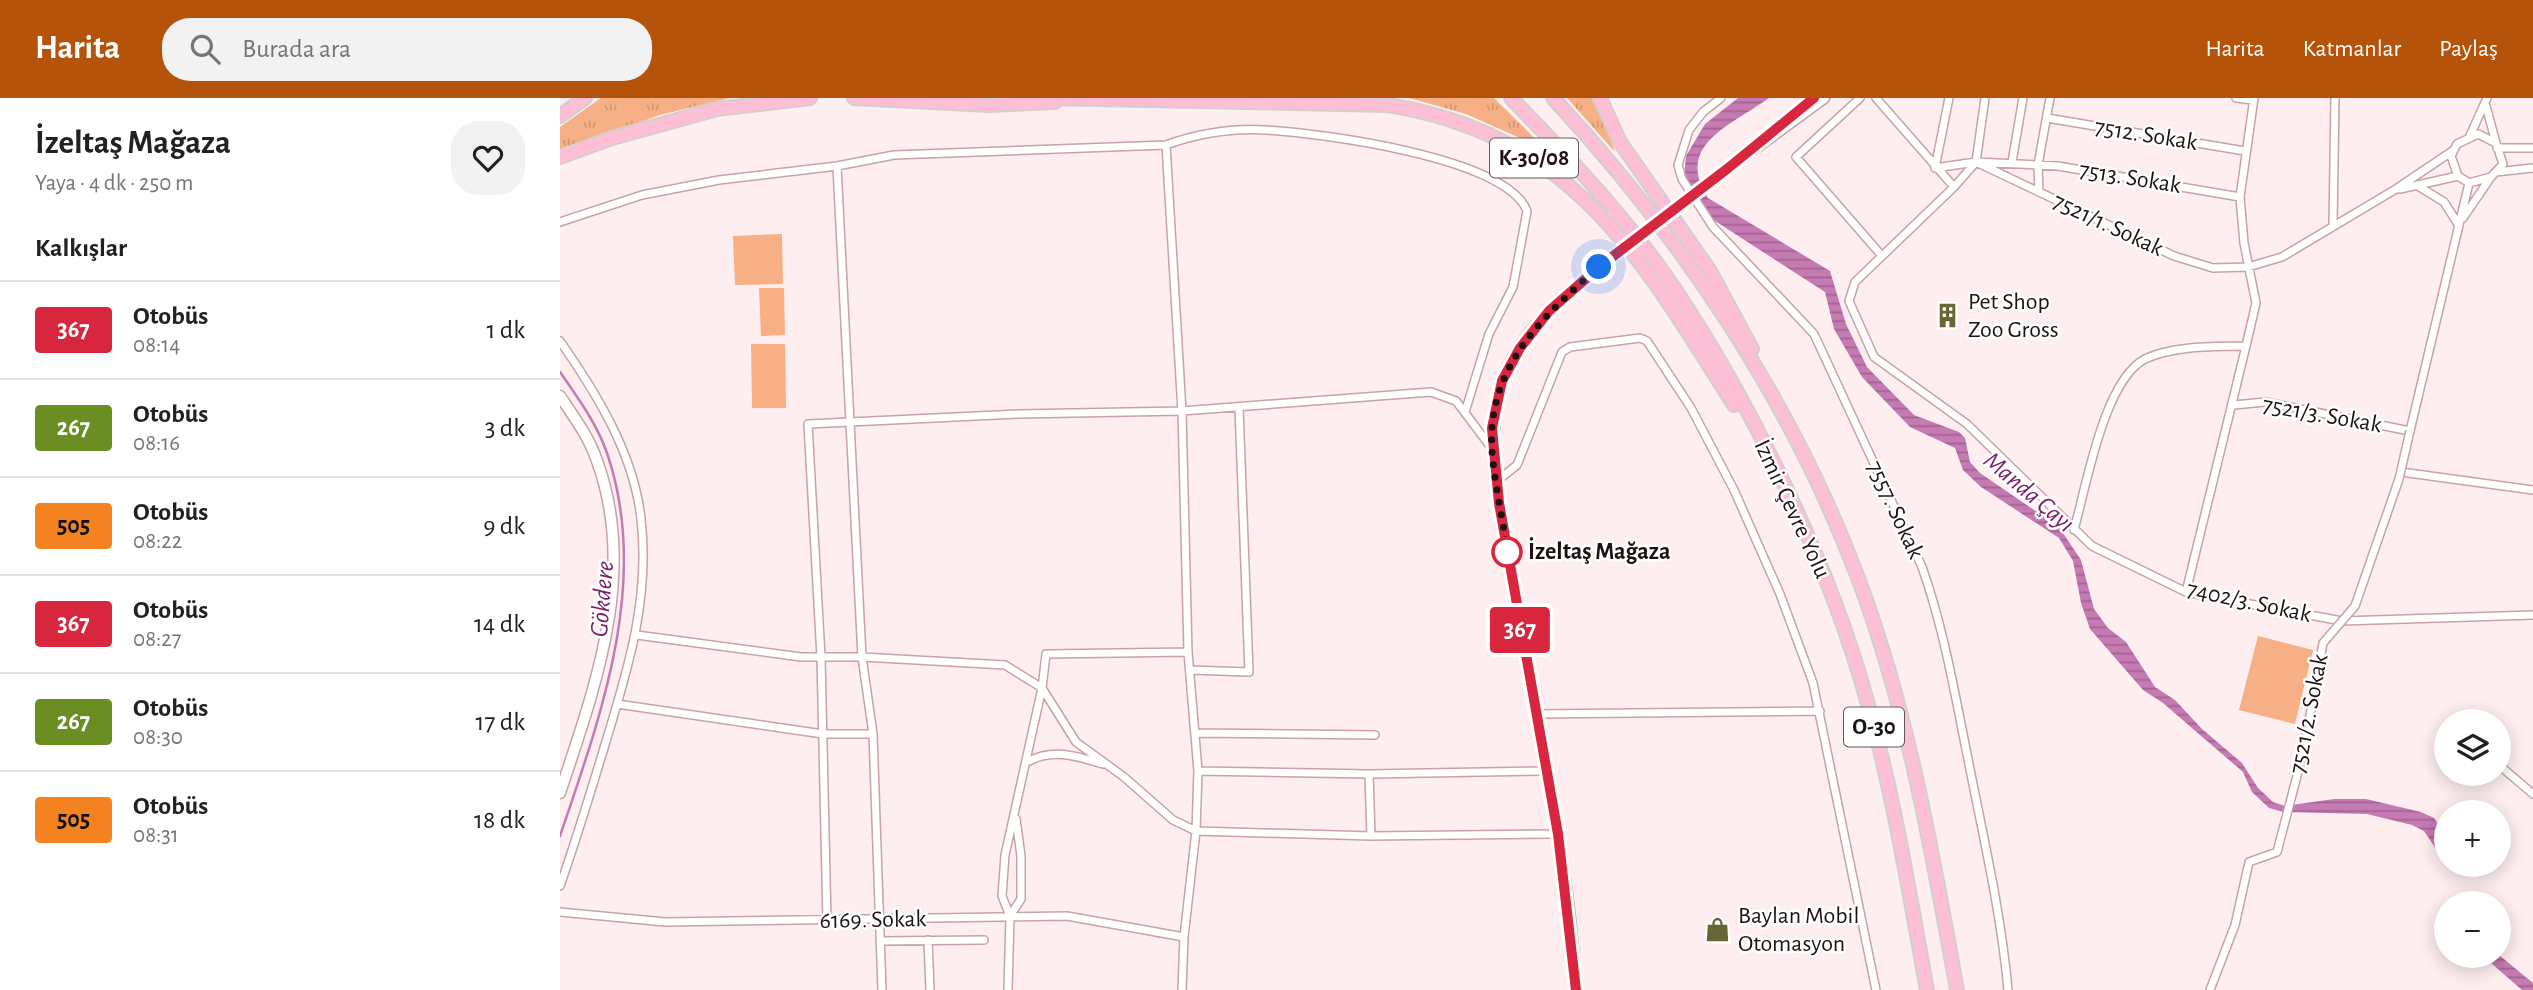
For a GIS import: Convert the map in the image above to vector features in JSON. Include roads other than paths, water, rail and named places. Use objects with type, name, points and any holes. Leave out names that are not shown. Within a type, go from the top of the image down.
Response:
[{"type":"highway","points":[[560,116],[585,98]]},
{"type":"highway","points":[[560,157],[612,138],[717,109],[810,98]]},
{"type":"highway","name":"K-30/08","points":[[854,98],[989,105],[1139,99]]},
{"type":"highway","name":"K-30/08","points":[[1047,98],[1388,105],[1461,121],[1519,148],[1573,186],[1602,216],[1679,317],[1779,477]]},
{"type":"highway","name":"İzmir Çevre Yolu","points":[[1511,98],[1610,205],[1676,290],[1723,368],[1779,477],[1820,565],[1867,698],[1927,990]]},
{"type":"highway","name":"İzmir Çevre Yolu","points":[[1553,98],[1610,161],[1683,253],[1804,449],[1859,580],[1882,651],[1904,730],[1957,990]]},
{"type":"highway","points":[[1600,98],[1619,142],[1710,271],[1804,449]]},
{"type":"main road","points":[[1727,169],[1814,98]]},
{"type":"main road","points":[[1576,990],[1558,834],[1534,714],[1497,481],[1492,428],[1502,381],[1520,348],[1549,311],[1599,267],[1824,98]]},
{"type":"main road","points":[[560,396],[597,458],[611,520],[613,565],[604,652],[560,793]]},
{"type":"street","name":"7557. Sokak","points":[[1721,98],[1703,112],[1689,130],[1678,165],[1682,179],[1713,227],[1814,334],[1922,567],[1934,600],[2003,929],[2008,990]]},
{"type":"street","points":[[1860,98],[1796,157],[1882,256],[1954,187],[1976,162],[1985,98]]},
{"type":"street","points":[[1876,98],[1954,187]]},
{"type":"street","points":[[1935,168],[1950,98]]},
{"type":"street","points":[[2012,162],[2023,98]]},
{"type":"street","points":[[2039,192],[2038,165],[2050,98]]},
{"type":"street","points":[[2186,592],[2234,405],[2256,303],[2248,267],[2240,197],[2253,99],[2236,98]]},
{"type":"street","points":[[2333,225],[2335,98]]},
{"type":"street","points":[[2469,139],[2487,102]]},
{"type":"street","points":[[2418,186],[2444,202],[2458,224],[2503,164],[2487,102]]},
{"type":"street","name":"7512. Sokak","points":[[2047,118],[2245,151]]},
{"type":"street","points":[[560,222],[598,207],[719,180],[837,166],[894,155],[1166,145],[1196,134],[1263,130],[1366,142],[1446,161],[1503,183],[1523,200],[1527,220],[1513,287],[1489,334],[1465,412]]},
{"type":"street","points":[[2533,148],[2497,146],[2478,134],[2457,144],[2451,156],[2452,167],[2458,176],[2469,183],[2493,175],[2533,168]]},
{"type":"street","points":[[1166,145],[1182,411],[1188,652],[1198,771],[1196,831],[1184,937],[1182,990]]},
{"type":"street","name":"7521/1. Sokak","points":[[1976,162],[2174,256],[2213,268],[2248,267],[2282,257],[2396,189],[2454,150]]},
{"type":"street","name":"7513. Sokak","points":[[1935,168],[1976,162],[2012,162],[2240,197]]},
{"type":"street","points":[[837,166],[862,657],[873,734],[882,990]]},
{"type":"street","points":[[2396,189],[2458,176]]},
{"type":"street","name":"7521/2. Sokak","points":[[2210,990],[2235,925],[2249,862],[2277,852],[2304,749],[2323,643],[2356,606],[2401,472],[2469,183]]},
{"type":"street","name":"7402/3. Sokak","points":[[1882,256],[1855,282],[1849,301],[1874,357],[1967,424],[2092,546],[2186,592],[2342,621],[2533,615]]},
{"type":"street","points":[[1497,481],[1517,465],[1562,352],[1570,347],[1640,338],[1647,341],[1691,408],[1739,501],[1780,594],[1813,683],[1876,990]]},
{"type":"street","points":[[560,341],[609,419],[636,493],[641,519],[643,565],[637,635],[560,886]]},
{"type":"street","points":[[2074,530],[2107,414],[2129,371],[2159,354],[2246,346]]},
{"type":"street","points":[[827,921],[821,657],[808,424],[1019,414],[1182,411],[1431,393],[1456,401],[1494,450]]},
{"type":"street","name":"7521/3. Sokak","points":[[2234,405],[2265,401],[2410,431]]},
{"type":"street","points":[[1189,670],[1249,672],[1239,408]]},
{"type":"street","points":[[2401,472],[2533,491]]},
{"type":"street","points":[[637,635],[801,657],[862,657],[1005,666],[1042,688],[1076,742],[1173,820],[1196,831],[1371,836],[1558,834]]},
{"type":"street","points":[[1008,990],[1010,916],[1002,896],[1005,855],[1027,762],[1046,654],[1188,652]]},
{"type":"street","points":[[617,704],[823,734],[873,734]]},
{"type":"street","points":[[1534,714],[1819,710]]},
{"type":"street","points":[[1195,733],[1375,735]]},
{"type":"street","points":[[1027,762],[1040,755],[1066,753],[1109,766]]},
{"type":"street","points":[[1198,771],[1369,774],[1546,771]]},
{"type":"street","points":[[1369,774],[1371,836]]},
{"type":"street","points":[[2511,775],[2533,794]]},
{"type":"street","points":[[1010,916],[1021,899],[1021,856],[1016,815]]},
{"type":"street","name":"6169. Sokak","points":[[560,912],[665,922],[878,921],[1067,916],[1184,937]]},
{"type":"street","name":"6169. Sokak","points":[[928,940],[930,990]]},
{"type":"street","name":"6169. Sokak","points":[[880,941],[984,940]]},
{"type":"waterway","name":"Gökdere","points":[[560,372],[593,423],[608,456],[620,504],[624,552],[622,600],[615,648],[591,743],[560,836]]},
{"type":"place","name":"Pet Shop Zoo Gross","points":[[1948,316]]},
{"type":"place","name":"İzeltaş Mağaza","points":[[1507,552]]},
{"type":"place","name":"Baylan Mobil Otomasyon","points":[[1718,930]]},
{"type":"water label","name":"Manda Çayı","points":[[2029,492]]}]
